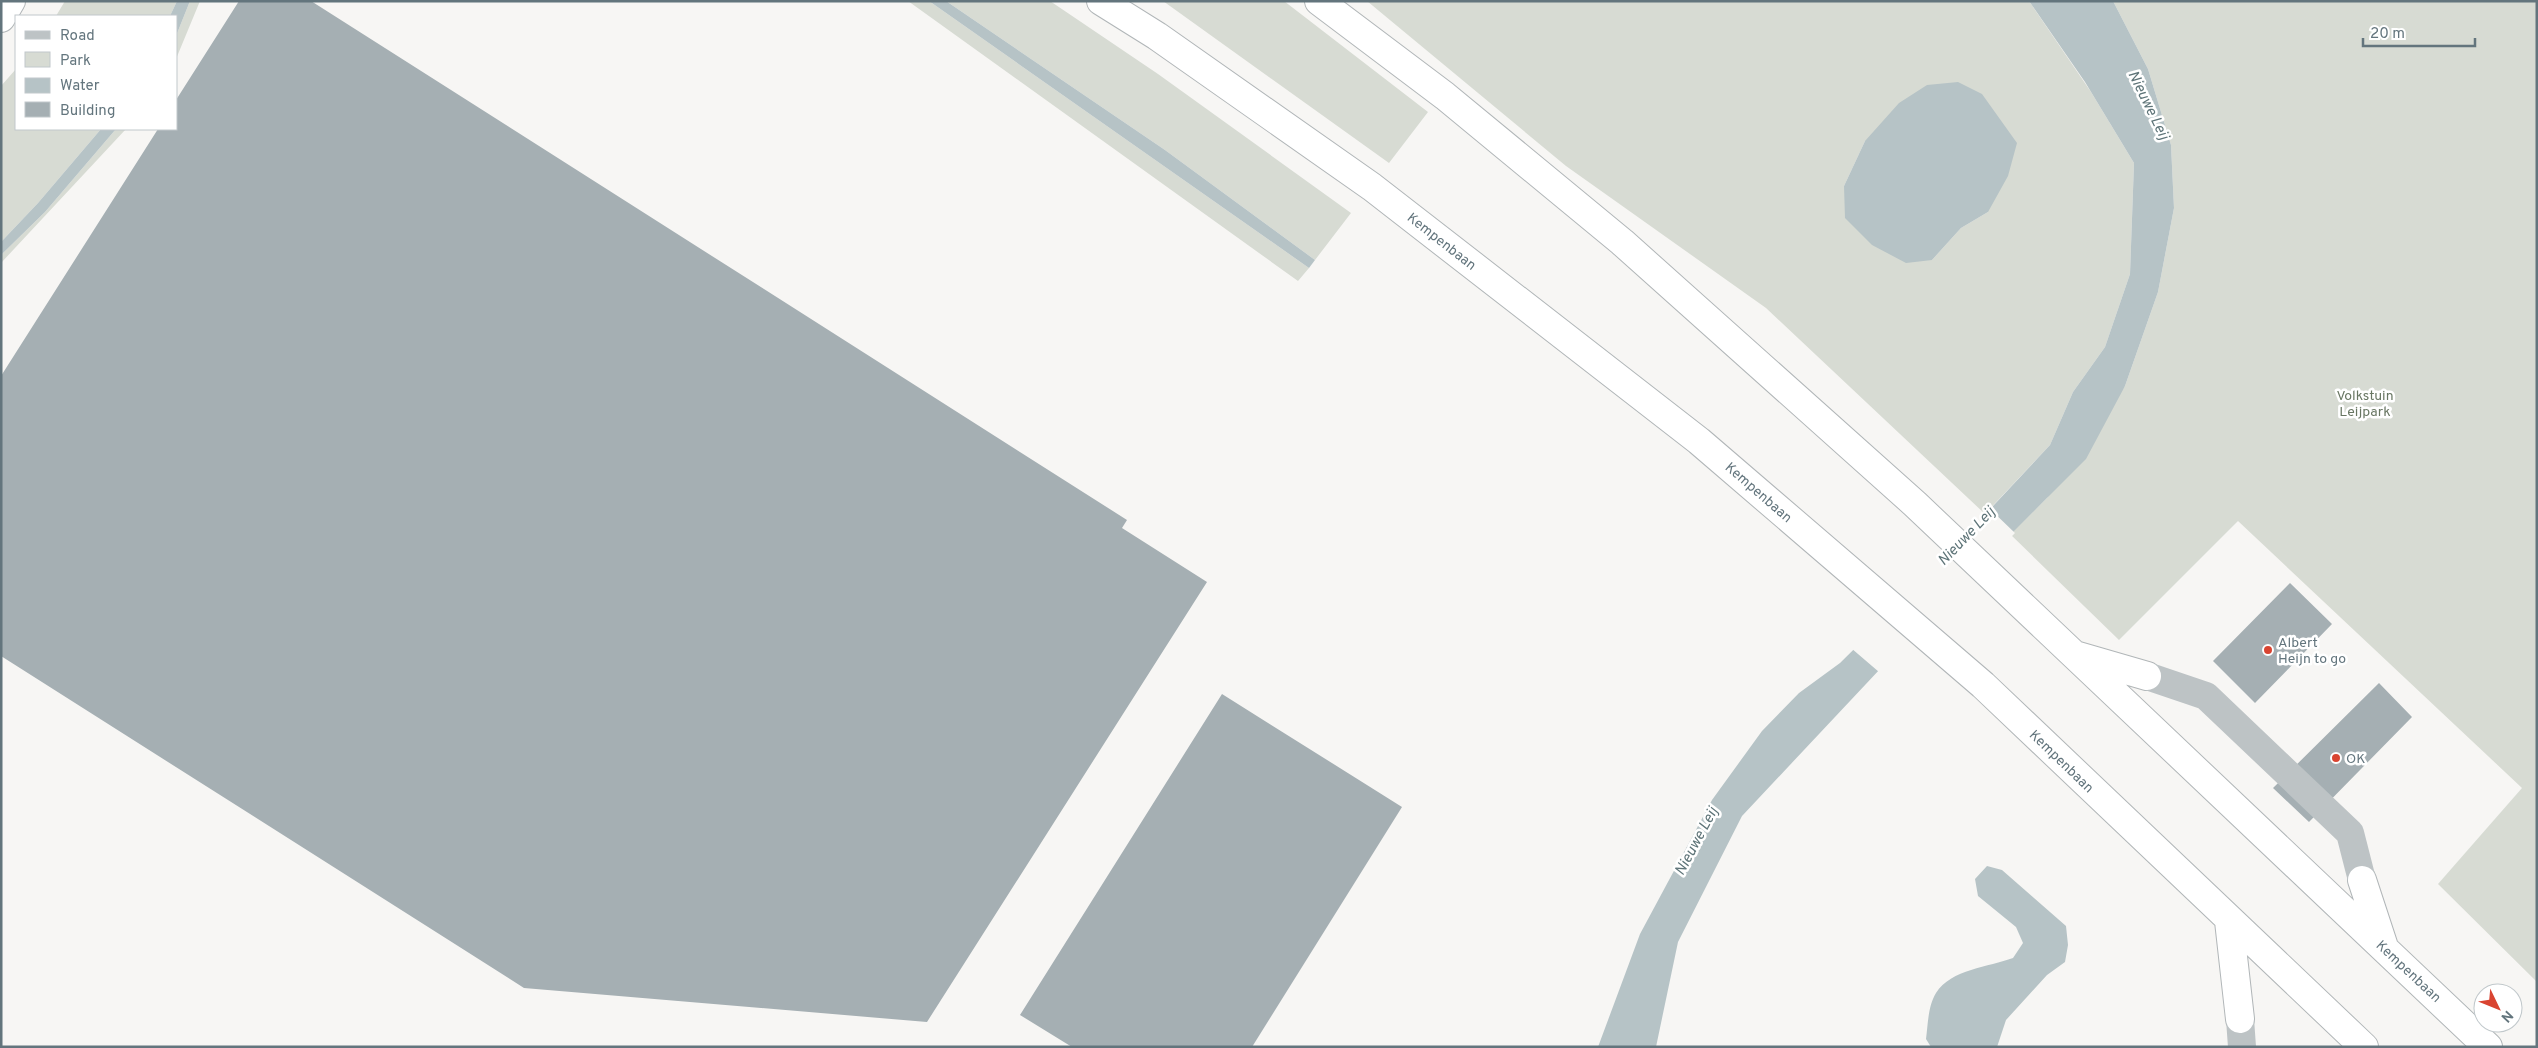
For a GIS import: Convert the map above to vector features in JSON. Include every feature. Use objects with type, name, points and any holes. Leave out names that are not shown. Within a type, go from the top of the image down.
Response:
[{"type":"highway","points":[[1,18],[11,1]]},
{"type":"highway","name":"Kempenbaan","points":[[1102,1],[1157,36],[1372,187],[1698,441],[1983,685],[2229,921],[2364,1047]]},
{"type":"highway","name":"Kempenbaan","points":[[1319,1],[1445,96],[1622,242],[1916,504],[2034,619],[2488,1047]]},
{"type":"highway","points":[[2072,654],[2147,676]]},
{"type":"highway","points":[[2362,880],[2384,948]]},
{"type":"highway","points":[[2229,921],[2240,1019]]},
{"type":"lane","points":[[2147,676],[2206,696],[2350,833],[2362,880]]},
{"type":"lane","points":[[2240,1019],[2242,1047]]},
{"type":"green space","points":[[65,1],[177,1],[170,15],[57,15]]},
{"type":"green space","points":[[190,1],[200,1],[178,54],[178,31]]},
{"type":"green space","points":[[908,1],[929,1],[1309,268],[1298,281]]},
{"type":"green space","points":[[946,1],[1050,1],[1158,74],[1351,213],[1315,260],[1165,150]]},
{"type":"green space","points":[[1163,1],[1284,1],[1428,112],[1389,163]]},
{"type":"green space","points":[[1367,1],[2029,1],[2091,92],[2134,163],[2130,274],[2105,347],[2073,392],[2050,445],[1985,514],[1766,308],[1566,166]],"holes":[[[1865,141],[1988,212],[1961,228],[1932,260],[1844,186]]]},
{"type":"green space","name":"Volkstuin Leijpark","points":[[2113,1],[2537,1],[2537,982],[2438,884],[2522,788],[2238,521],[2119,640],[2010,534],[2047,498],[2125,386],[2158,292],[2174,208],[2171,145],[2148,69]]},
{"type":"green space","points":[[15,70],[15,130],[100,130],[38,203],[1,242],[1,86]]},
{"type":"green space","points":[[115,130],[125,130],[1,263],[1,255],[45,212]]},
{"type":"water","points":[[177,1],[190,1],[178,31],[178,15],[170,15]]},
{"type":"water","points":[[929,1],[946,1],[1165,150],[1315,260],[1309,268]]},
{"type":"water","name":"Nieuwe Leij","points":[[2029,1],[2113,1],[2148,69],[2171,145],[2174,208],[2158,292],[2125,386],[2086,459],[1943,602],[1742,816],[1678,942],[1656,1047],[1598,1047],[1640,934],[1712,800],[1762,731],[1799,693],[1840,663],[1922,582],[2050,445],[2073,392],[2105,347],[2130,274],[2134,163],[2085,82]]},
{"type":"water","points":[[1958,82],[1982,94],[2017,143],[2008,176],[1988,212],[1961,228],[1932,260],[1906,263],[1872,245],[1845,218],[1844,186],[1865,141],[1899,103],[1927,85]]},
{"type":"water","points":[[100,130],[115,130],[45,212],[1,255],[1,242],[38,203]]},
{"type":"water","points":[[1987,866],[2002,870],[2066,926],[2068,945],[2065,962],[2047,975],[2006,1020],[1997,1047],[1931,1047],[1926,1039],[1930,1009],[1933,998],[1943,985],[1951,979],[1971,970],[2013,958],[2023,943],[2016,927],[1978,896],[1975,879]]},
{"type":"pier","points":[[1988,507],[2015,533],[1879,672],[1851,648],[1920,580]]},
{"type":"building","points":[[239,1],[311,1],[1127,520],[1122,528],[1207,582],[927,1022],[524,988],[1,656],[1,376],[157,130],[178,130],[178,97]]},
{"type":"building","points":[[2290,583],[2332,624],[2255,703],[2213,661]]},
{"type":"building","points":[[2379,683],[2412,717],[2309,822],[2273,788]]},
{"type":"building","points":[[1222,694],[1402,807],[1252,1047],[1072,1047],[1020,1015]]},
{"type":"place","name":"Albert Heijn to go","points":[[2268,650]]},
{"type":"place","name":"OK","points":[[2336,758]]}]
